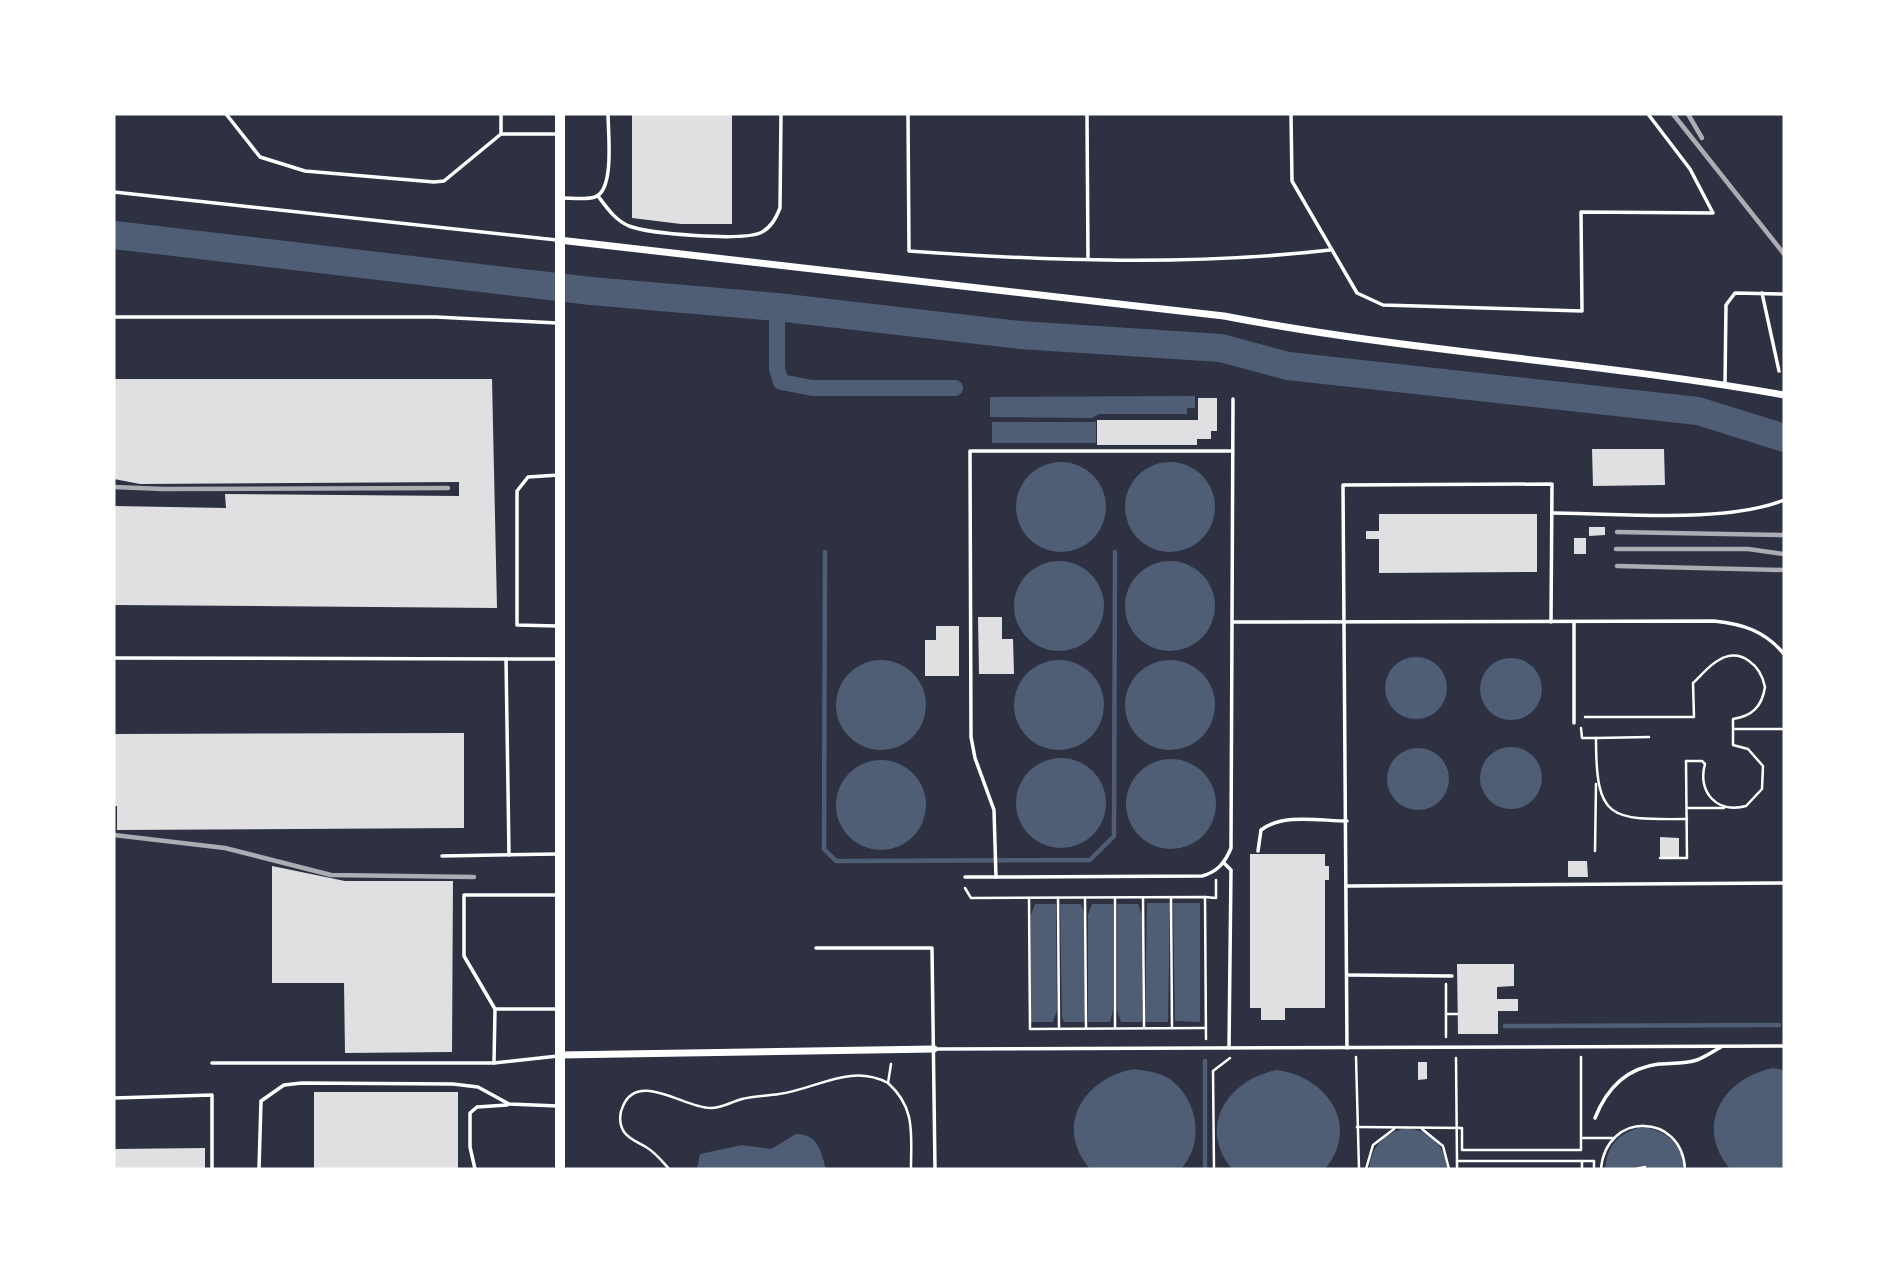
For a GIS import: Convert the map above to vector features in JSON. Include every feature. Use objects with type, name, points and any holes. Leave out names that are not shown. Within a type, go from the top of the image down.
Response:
[{"type":"main road","points":[[560,114],[560,1169]]},
{"type":"street","points":[[559,240],[1224,316],[1310,332],[1726,384],[1784,395]]},
{"type":"street","points":[[560,1055],[934,1049]]},
{"type":"lane","points":[[226,114],[260,157],[305,170],[434,182],[444,181],[501,134],[560,134]]},
{"type":"lane","points":[[501,114],[501,134]]},
{"type":"lane","points":[[598,196],[607,180],[607,114]]},
{"type":"lane","points":[[598,196],[618,220],[630,226],[736,237],[765,230],[775,220],[780,208],[781,114]]},
{"type":"lane","points":[[908,114],[909,251],[1011,258],[1088,259],[1257,258],[1330,250]]},
{"type":"lane","points":[[1087,114],[1088,259]]},
{"type":"lane","points":[[1291,114],[1292,181],[1357,293],[1383,305],[1583,311],[1581,212],[1713,214],[1690,169],[1648,114]]},
{"type":"lane","points":[[114,192],[559,240]]},
{"type":"lane","points":[[560,198],[598,196]]},
{"type":"lane","points":[[1726,384],[1726,305],[1735,293],[1784,294]]},
{"type":"lane","points":[[1762,293],[1779,371]]},
{"type":"lane","points":[[114,317],[436,317],[559,323]]},
{"type":"lane","points":[[965,877],[1202,876],[1224,863],[1231,848],[1233,399]]},
{"type":"lane","points":[[996,877],[991,798],[975,758],[971,737],[970,451],[1232,451]]},
{"type":"lane","points":[[559,475],[528,477],[517,491],[517,625],[559,626]]},
{"type":"lane","points":[[1347,1048],[1343,485],[1552,485],[1551,622]]},
{"type":"lane","points":[[1552,513],[1725,513],[1758,509],[1784,500]]},
{"type":"lane","points":[[1232,622],[1734,623],[1762,633],[1784,654]]},
{"type":"lane","points":[[1574,622],[1574,723]]},
{"type":"lane","points":[[114,658],[559,659]]},
{"type":"lane","points":[[506,659],[509,855]]},
{"type":"lane","points":[[1258,851],[1261,830],[1268,825],[1280,821],[1347,821]]},
{"type":"lane","points":[[443,856],[560,855]]},
{"type":"lane","points":[[1224,863],[1231,870],[1229,1048]]},
{"type":"lane","points":[[1347,886],[1784,883]]},
{"type":"lane","points":[[494,1063],[495,1009],[464,956],[464,895],[560,895]]},
{"type":"lane","points":[[816,948],[932,948],[935,1169]]},
{"type":"lane","points":[[1347,975],[1449,976]]},
{"type":"lane","points":[[495,1009],[560,1009]]},
{"type":"lane","points":[[1595,1118],[1604,1096],[1617,1082],[1635,1071],[1654,1065],[1696,1061],[1722,1046]]},
{"type":"lane","points":[[934,1049],[1784,1046]]},
{"type":"lane","points":[[212,1062],[494,1063],[560,1055]]},
{"type":"lane","points":[[259,1169],[261,1101],[284,1085],[356,1082],[453,1084],[478,1087],[509,1104]]},
{"type":"lane","points":[[114,1098],[212,1095],[212,1169]]},
{"type":"lane","points":[[475,1169],[470,1147],[470,1113],[477,1107],[509,1104],[560,1107]]},
{"type":"path","points":[[1648,737],[1582,737],[1581,717],[1694,717],[1693,683],[1718,660],[1733,657],[1751,661],[1758,668],[1765,687],[1756,710],[1744,718],[1733,719],[1733,745],[1754,754],[1763,766],[1765,774],[1762,789],[1754,802],[1730,808],[1687,808]]},
{"type":"path","points":[[1733,729],[1784,729]]},
{"type":"path","points":[[1595,851],[1596,737]]},
{"type":"path","points":[[1660,858],[1687,858],[1686,761],[1702,761],[1705,764],[1703,781],[1708,797],[1715,803],[1730,808]]},
{"type":"path","points":[[1596,781],[1605,802],[1628,818],[1687,819]]},
{"type":"path","points":[[965,877],[965,891],[971,898],[1216,898],[1216,870]]},
{"type":"path","points":[[1205,897],[1206,1048]]},
{"type":"path","points":[[1029,898],[1030,1029],[1206,1028]]},
{"type":"path","points":[[1058,898],[1059,1029]]},
{"type":"path","points":[[1085,898],[1086,1029]]},
{"type":"path","points":[[1115,898],[1115,1028]]},
{"type":"path","points":[[1143,898],[1144,1028]]},
{"type":"path","points":[[1171,898],[1172,1028]]},
{"type":"path","points":[[1446,1047],[1449,976]]},
{"type":"path","points":[[1446,1014],[1457,1014]]},
{"type":"path","points":[[1456,1047],[1457,1169]]},
{"type":"path","points":[[1357,1127],[1462,1128],[1462,1150],[1581,1150],[1581,1047]]},
{"type":"path","points":[[1214,1169],[1213,1071],[1230,1058],[1229,1048]]},
{"type":"path","points":[[1356,1048],[1359,1169]]},
{"type":"path","points":[[888,1083],[891,1064]]},
{"type":"path","points":[[669,1169],[657,1155],[632,1139],[623,1129],[620,1119],[623,1106],[635,1093],[648,1090],[709,1108],[741,1099],[797,1091],[836,1077],[874,1076],[898,1091],[909,1110],[911,1169]]},
{"type":"path","points":[[1366,1169],[1367,1157],[1382,1135],[1407,1127],[1421,1128],[1434,1135],[1443,1146],[1449,1169]]},
{"type":"path","points":[[1601,1169],[1603,1156],[1614,1138],[1629,1128],[1656,1127],[1669,1134],[1679,1145],[1685,1169]]},
{"type":"path","points":[[1581,1138],[1614,1138]]},
{"type":"path","points":[[1457,1161],[1594,1161],[1594,1169]]},
{"type":"path","points":[[1491,1161],[1491,1169]]},
{"type":"path","points":[[1549,1161],[1549,1169]]},
{"type":"path","points":[[1582,1161],[1582,1169]]},
{"type":"path","points":[[1636,1169],[1645,1167]]},
{"type":"water","points":[[1195,396],[1195,408],[1187,408],[1187,414],[1099,414],[1092,418],[990,417],[990,397]]},
{"type":"water","points":[[992,422],[1096,422],[1096,443],[992,443]]},
{"type":"water","points":[[1061,462],[1078,466],[1093,475],[1102,490],[1106,507],[1102,524],[1093,539],[1078,548],[1061,552],[1044,548],[1029,539],[1020,524],[1016,507],[1020,490],[1029,475],[1044,466]]},
{"type":"water","points":[[1170,462],[1187,466],[1202,475],[1211,490],[1215,507],[1211,524],[1202,539],[1187,548],[1170,552],[1153,548],[1138,539],[1129,524],[1125,507],[1129,490],[1138,475],[1153,466]]},
{"type":"water","points":[[1059,561],[1076,565],[1091,574],[1100,589],[1104,606],[1100,623],[1091,638],[1076,647],[1059,651],[1042,647],[1027,638],[1018,623],[1014,606],[1018,589],[1027,574],[1042,565]]},
{"type":"water","points":[[1170,561],[1187,565],[1202,574],[1211,589],[1215,606],[1211,623],[1202,638],[1187,647],[1170,651],[1153,647],[1138,638],[1129,623],[1125,606],[1129,589],[1138,574],[1153,565]]},
{"type":"water","points":[[1416,657],[1428,659],[1438,666],[1445,676],[1445,700],[1438,710],[1428,717],[1416,719],[1404,717],[1394,710],[1387,700],[1385,688],[1387,676],[1394,666],[1404,659]]},
{"type":"water","points":[[1511,658],[1523,660],[1533,667],[1540,677],[1540,701],[1533,711],[1523,718],[1511,720],[1499,718],[1489,711],[1482,701],[1480,689],[1482,677],[1489,667],[1499,660]]},
{"type":"water","points":[[881,660],[898,664],[913,673],[922,688],[926,705],[922,722],[913,737],[898,746],[881,750],[864,746],[849,737],[840,722],[836,705],[840,688],[849,673],[864,664]]},
{"type":"water","points":[[1059,660],[1076,664],[1091,673],[1100,688],[1104,705],[1100,722],[1091,737],[1076,746],[1059,750],[1042,746],[1027,737],[1018,722],[1014,705],[1018,688],[1027,673],[1042,664]]},
{"type":"water","points":[[1170,660],[1187,664],[1202,673],[1211,688],[1215,705],[1211,722],[1202,737],[1187,746],[1170,750],[1153,746],[1138,737],[1129,722],[1125,705],[1129,688],[1138,673],[1153,664]]},
{"type":"water","points":[[1511,747],[1523,749],[1533,756],[1540,766],[1540,790],[1533,800],[1523,807],[1511,809],[1499,807],[1489,800],[1482,790],[1480,778],[1482,766],[1489,756],[1499,749]]},
{"type":"water","points":[[1418,748],[1430,750],[1440,757],[1447,767],[1447,791],[1440,801],[1430,808],[1418,810],[1406,808],[1396,801],[1389,791],[1387,779],[1389,767],[1396,757],[1406,750]]},
{"type":"water","points":[[1061,758],[1078,762],[1093,771],[1102,786],[1106,803],[1102,820],[1093,835],[1078,844],[1061,848],[1044,844],[1029,835],[1020,820],[1016,803],[1020,786],[1029,771],[1044,762]]},
{"type":"water","points":[[1171,759],[1188,763],[1203,772],[1212,787],[1216,804],[1212,821],[1203,836],[1188,845],[1171,849],[1154,845],[1139,836],[1130,821],[1126,804],[1130,787],[1139,772],[1154,763]]},
{"type":"water","points":[[881,760],[898,764],[913,773],[922,788],[926,805],[922,822],[913,837],[898,846],[881,850],[864,846],[849,837],[840,822],[836,805],[840,788],[849,773],[864,764]]},
{"type":"water","points":[[1147,903],[1170,903],[1168,1022],[1145,1022]]},
{"type":"water","points":[[1173,903],[1200,903],[1200,1022],[1175,1021]]},
{"type":"water","points":[[1035,904],[1056,904],[1057,1010],[1053,1022],[1031,1022],[1031,915]]},
{"type":"water","points":[[1060,904],[1081,904],[1085,915],[1085,1022],[1064,1022],[1062,1017]]},
{"type":"water","points":[[1092,904],[1113,904],[1113,1010],[1110,1022],[1088,1022],[1088,915]]},
{"type":"water","points":[[1117,904],[1138,904],[1142,915],[1142,1022],[1121,1022],[1117,1010]]},
{"type":"water","points":[[1773,1068],[1784,1070],[1784,1169],[1730,1169],[1719,1152],[1714,1136],[1714,1120],[1719,1106],[1740,1082]]},
{"type":"water","points":[[1134,1069],[1167,1077],[1187,1099],[1192,1110],[1196,1135],[1189,1159],[1181,1169],[1090,1169],[1079,1152],[1074,1136],[1075,1120],[1080,1106],[1101,1082]]},
{"type":"water","points":[[1277,1070],[1295,1074],[1311,1082],[1324,1093],[1333,1106],[1339,1120],[1340,1136],[1325,1169],[1232,1169],[1222,1153],[1217,1137],[1218,1121],[1223,1107],[1232,1094],[1245,1083]]},
{"type":"water","points":[[1643,1127],[1666,1135],[1672,1140],[1681,1152],[1684,1169],[1605,1169],[1608,1153],[1616,1141],[1627,1132]]},
{"type":"water","points":[[1407,1128],[1430,1136],[1440,1146],[1448,1169],[1369,1169],[1373,1153],[1380,1141]]},
{"type":"water","points":[[796,1134],[814,1140],[826,1169],[697,1169],[700,1154],[742,1145],[771,1149]]},
{"type":"building","points":[[632,114],[732,114],[732,224],[681,224],[632,218]]},
{"type":"building","points":[[114,379],[492,379],[497,608],[114,605],[114,506],[226,508],[225,494],[459,496],[459,482],[140,484],[114,479]]},
{"type":"building","points":[[1198,398],[1217,398],[1217,431],[1211,431],[1211,439],[1197,439],[1197,445],[1097,445],[1097,420],[1198,420]]},
{"type":"building","points":[[1592,449],[1664,449],[1665,485],[1593,486]]},
{"type":"building","points":[[1379,514],[1537,514],[1537,572],[1379,573],[1379,539],[1366,539],[1366,531],[1379,531]]},
{"type":"building","points":[[1589,527],[1605,527],[1605,535],[1589,536]]},
{"type":"building","points":[[1574,538],[1586,538],[1586,554],[1574,554]]},
{"type":"building","points":[[978,617],[1002,617],[1002,639],[1013,639],[1014,674],[979,674]]},
{"type":"building","points":[[936,626],[959,626],[959,676],[925,676],[925,640],[936,640]]},
{"type":"building","points":[[464,733],[464,828],[117,830],[117,806],[114,806],[114,734]]},
{"type":"building","points":[[1660,837],[1679,838],[1679,857],[1660,857]]},
{"type":"building","points":[[1250,854],[1325,854],[1325,866],[1329,866],[1329,880],[1325,880],[1325,1008],[1285,1008],[1285,1020],[1261,1020],[1261,1008],[1250,1008]]},
{"type":"building","points":[[1568,861],[1587,861],[1588,877],[1568,877]]},
{"type":"building","points":[[272,866],[345,881],[453,881],[452,1052],[345,1053],[344,983],[272,983]]},
{"type":"building","points":[[1457,964],[1514,964],[1514,986],[1497,987],[1497,999],[1518,999],[1518,1011],[1498,1011],[1498,1034],[1458,1034]]},
{"type":"building","points":[[1418,1062],[1427,1062],[1427,1079],[1418,1080]]},
{"type":"building","points":[[314,1092],[458,1092],[458,1169],[314,1169]]},
{"type":"building","points":[[205,1148],[205,1169],[114,1169],[114,1149]]},
{"type":"waterway","points":[[114,235],[591,291],[777,307],[1020,335],[1221,348],[1288,366],[1698,411],[1784,438]]},
{"type":"waterway","points":[[777,307],[777,369],[781,382],[812,388],[955,388]]},
{"type":"waterway","points":[[825,552],[824,849],[836,861],[1090,860],[1114,836],[1115,552]]},
{"type":"waterway","points":[[1505,1026],[1779,1025]]},
{"type":"waterway","points":[[1205,1061],[1205,1169]]},
{"type":"railway","points":[[1673,114],[1784,254]]},
{"type":"railway","points":[[1688,114],[1702,138]]},
{"type":"railway","points":[[114,487],[448,488]]},
{"type":"railway","points":[[1617,532],[1784,535]]},
{"type":"railway","points":[[1616,549],[1748,549],[1784,554]]},
{"type":"railway","points":[[1617,566],[1784,570]]},
{"type":"railway","points":[[114,835],[225,848],[331,875],[474,877]]}]
